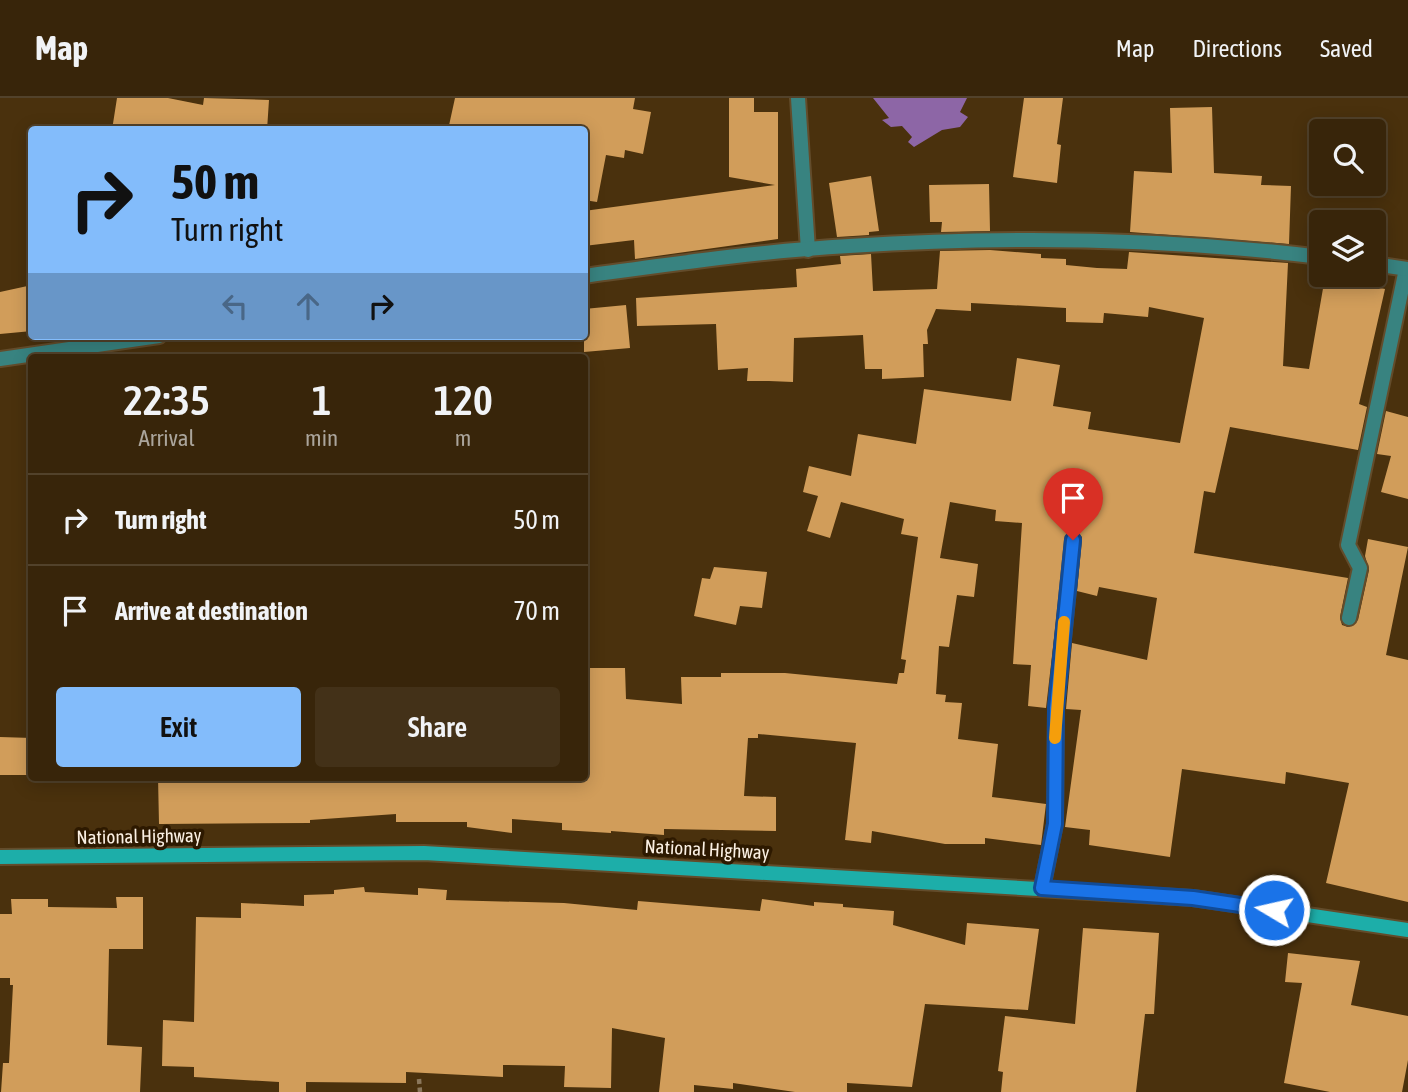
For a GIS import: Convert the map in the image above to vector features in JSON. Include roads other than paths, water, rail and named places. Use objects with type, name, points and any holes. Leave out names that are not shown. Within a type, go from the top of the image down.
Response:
[{"type":"main road","name":"National Highway","points":[[0,857],[424,853],[1193,898],[1408,930]]},
{"type":"street","points":[[798,98],[808,250]]},
{"type":"street","points":[[588,276],[848,246],[1029,241],[1216,247],[1309,256]]},
{"type":"street","points":[[1349,618],[1360,568],[1348,545],[1407,269],[1386,266]]},
{"type":"street","points":[[35,354],[131,340]]},
{"type":"street","points":[[0,359],[28,355]]},
{"type":"street","points":[[1042,888],[1055,824],[1056,708],[1073,540]]}]
